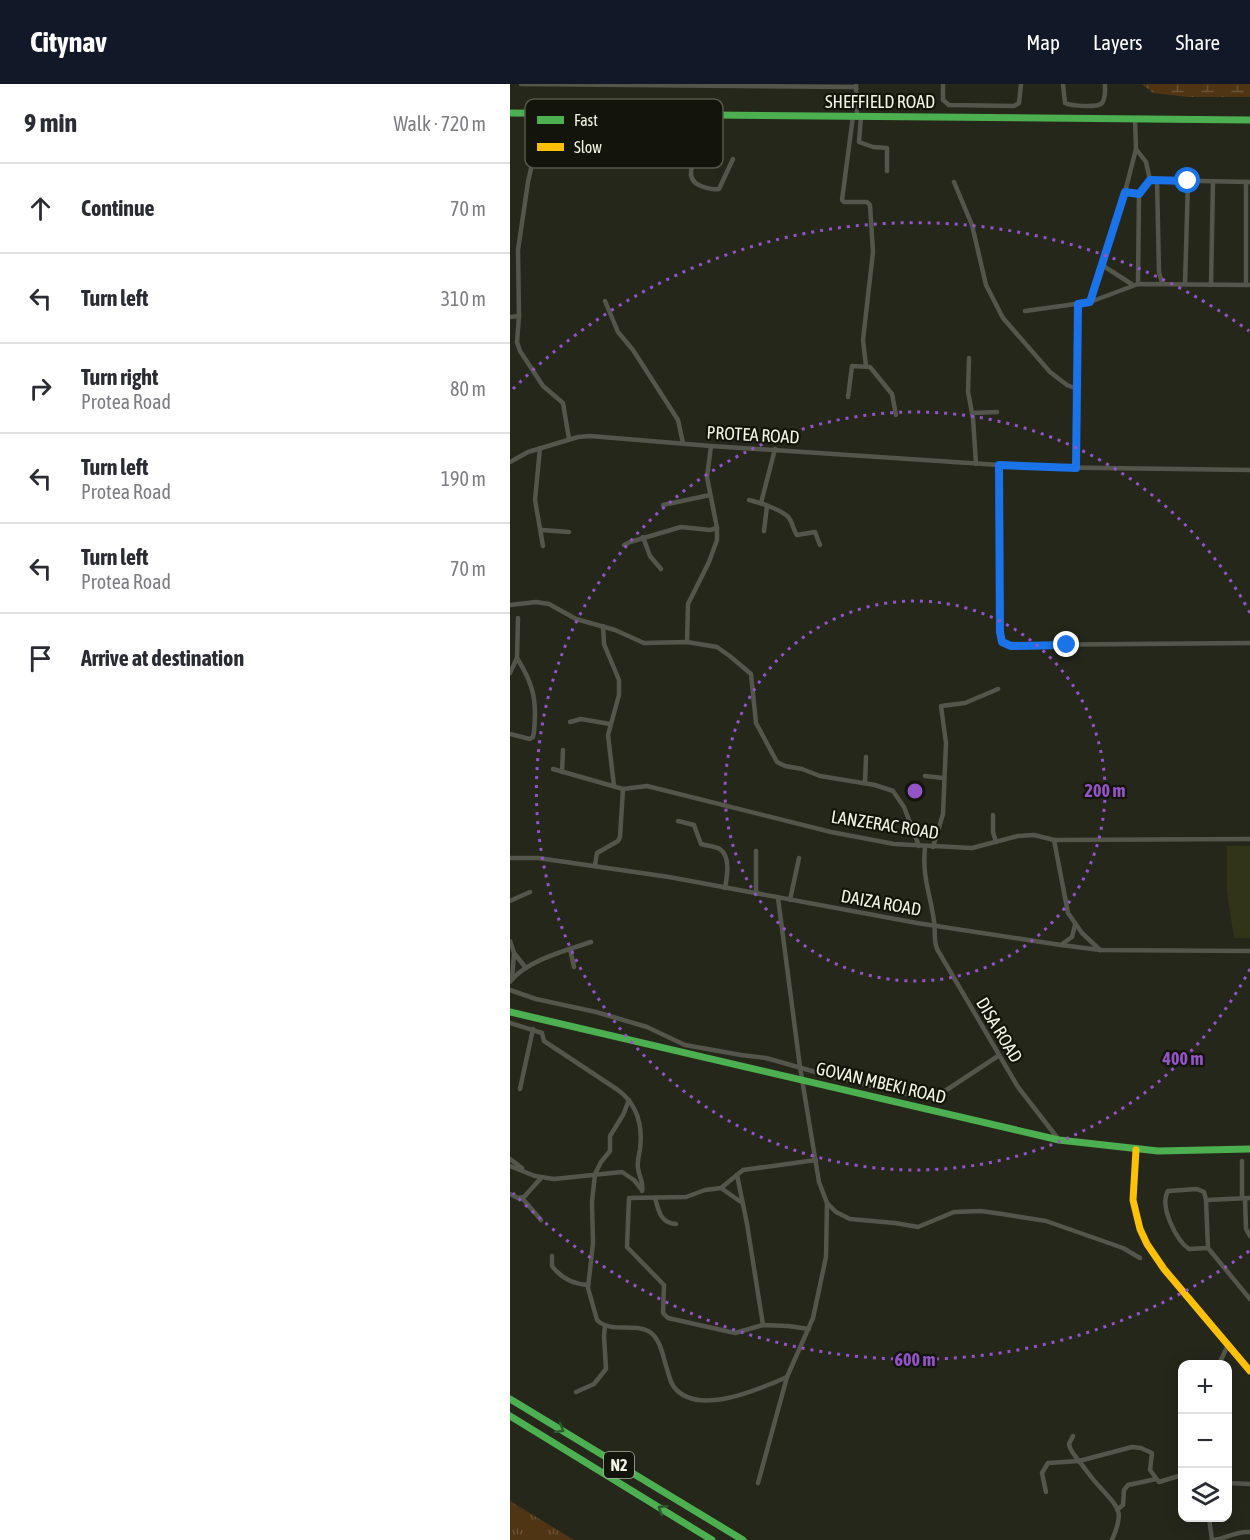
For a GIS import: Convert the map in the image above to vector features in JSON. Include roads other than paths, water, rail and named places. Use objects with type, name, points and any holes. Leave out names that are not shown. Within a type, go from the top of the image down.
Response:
[{"type":"main road","name":"SHEFFIELD ROAD","points":[[723,115],[1250,120]]},
{"type":"main road","name":"GOVAN MBEKI ROAD","points":[[510,1012],[1059,1140],[1158,1152],[1250,1149]]},
{"type":"main road","points":[[1136,1150],[1133,1200],[1143,1236],[1158,1261],[1250,1371]]},
{"type":"main road","name":"N2","points":[[510,1398],[743,1540]]},
{"type":"main road","name":"N2","points":[[510,1416],[712,1540]]},
{"type":"street","points":[[521,84],[856,86],[859,142],[873,147],[887,148],[887,171]]},
{"type":"street","points":[[943,84],[944,102],[949,105],[1014,106],[1019,103],[1021,84]]},
{"type":"street","points":[[1063,84],[1065,103],[1070,106],[1098,106],[1105,98],[1105,84]]},
{"type":"street","points":[[857,116],[842,200],[844,202],[867,202],[870,205],[873,252],[863,340],[866,366]]},
{"type":"street","points":[[1090,302],[1125,192],[1136,149],[1136,119]]},
{"type":"street","points":[[1136,149],[1146,162],[1150,180]]},
{"type":"street","points":[[692,168],[691,175],[694,182],[715,190],[719,189],[733,159]]},
{"type":"street","points":[[531,168],[518,250],[518,347],[543,386],[563,403],[569,439]]},
{"type":"street","points":[[1024,310],[1090,302],[1136,285],[1248,285],[1248,182],[1150,180]]},
{"type":"street","points":[[1136,285],[1139,194],[1150,180]]},
{"type":"street","points":[[1157,180],[1159,272],[1162,284]]},
{"type":"street","points":[[1185,284],[1188,181]]},
{"type":"street","points":[[1211,285],[1213,181]]},
{"type":"street","points":[[954,182],[972,225],[986,285],[1003,318],[1050,372],[1067,385],[1077,388]]},
{"type":"street","points":[[1125,192],[1139,194]]},
{"type":"street","points":[[1102,265],[1136,285]]},
{"type":"street","points":[[605,301],[618,332],[633,350],[678,420],[683,443]]},
{"type":"street","points":[[1076,468],[1078,304]]},
{"type":"street","points":[[510,317],[519,316]]},
{"type":"street","points":[[969,358],[968,392],[976,464]]},
{"type":"street","points":[[848,397],[852,366],[870,367],[894,397],[896,415]]},
{"type":"street","points":[[972,413],[997,412]]},
{"type":"street","name":"PROTEA ROAD","points":[[510,462],[540,448],[569,439],[590,436],[976,464],[1076,468],[1250,470]]},
{"type":"street","points":[[687,642],[688,604],[714,551],[717,528],[707,477],[711,446]]},
{"type":"street","points":[[540,448],[535,500],[543,546]]},
{"type":"street","points":[[760,502],[775,449]]},
{"type":"street","points":[[999,465],[1000,632],[1005,645],[1250,643]]},
{"type":"street","points":[[663,505],[710,495]]},
{"type":"street","points":[[749,500],[760,502],[785,514],[790,519],[795,534],[815,532],[820,545]]},
{"type":"street","points":[[764,531],[767,506]]},
{"type":"street","points":[[624,545],[643,537],[681,527],[710,530],[717,528]]},
{"type":"street","points":[[542,530],[569,532]]},
{"type":"street","points":[[643,537],[650,556],[661,569]]},
{"type":"street","points":[[510,605],[536,602],[549,604],[576,619],[603,626],[644,643],[687,642],[720,648],[749,671],[757,725],[778,763],[820,776],[888,789],[896,795],[904,807],[922,847]]},
{"type":"street","points":[[510,673],[518,658],[518,618]]},
{"type":"street","points":[[603,626],[603,640],[615,669],[619,686],[619,695],[610,724],[609,749],[614,786]]},
{"type":"street","points":[[510,734],[530,739],[534,732],[533,689],[518,658]]},
{"type":"street","points":[[933,847],[943,814],[946,735],[940,706],[964,703],[998,689]]},
{"type":"street","points":[[570,722],[581,719],[610,724]]},
{"type":"street","points":[[562,750],[562,772]]},
{"type":"street","points":[[865,783],[866,757]]},
{"type":"street","name":"LANZERAC ROAD","points":[[553,769],[623,789],[644,786],[831,832],[922,847],[972,848],[1028,835],[1054,840],[1250,838]]},
{"type":"street","points":[[925,776],[943,778]]},
{"type":"street","points":[[595,865],[597,853],[618,841],[620,837],[623,789]]},
{"type":"street","points":[[993,816],[996,842]]},
{"type":"street","points":[[678,821],[694,825],[702,844],[723,852],[727,868],[725,888]]},
{"type":"street","points":[[1054,840],[1065,904],[1075,925],[1100,950]]},
{"type":"street","name":"DISA ROAD","points":[[922,847],[923,873],[935,926],[934,940],[937,949],[1018,1088],[1059,1140]]},
{"type":"street","points":[[756,851],[756,894]]},
{"type":"street","name":"DAIZA ROAD","points":[[510,858],[538,858],[595,865],[935,926],[1100,950],[1250,951]]},
{"type":"street","points":[[790,900],[799,858]]},
{"type":"street","points":[[510,901],[530,892]]},
{"type":"street","points":[[778,898],[800,1067],[816,1160],[822,1192],[827,1203],[836,1212],[850,1219],[918,1227],[961,1212],[981,1211],[1032,1218],[1122,1248],[1140,1258]]},
{"type":"street","points":[[1061,945],[1072,937],[1075,925]]},
{"type":"street","points":[[510,941],[514,953],[526,968]]},
{"type":"street","points":[[511,980],[526,968],[591,942]]},
{"type":"street","points":[[570,949],[574,967]]},
{"type":"street","points":[[511,980],[514,953]]},
{"type":"street","points":[[510,990],[536,999],[596,1012],[647,1027],[685,1045],[766,1058],[826,1075],[929,1099],[998,1056]]},
{"type":"street","points":[[510,1023],[542,1033],[545,1042],[618,1090],[629,1100],[640,1122],[638,1167],[643,1182],[642,1191]]},
{"type":"street","points":[[520,1089],[533,1029]]},
{"type":"street","points":[[629,1100],[610,1136],[611,1149],[595,1174],[588,1285],[597,1320],[605,1326],[642,1329],[653,1335],[658,1342],[673,1385],[680,1392],[692,1397],[722,1400],[787,1377]]},
{"type":"street","points":[[510,1159],[525,1171]]},
{"type":"street","points":[[809,1329],[763,1325],[735,1333],[668,1318],[664,1316],[664,1286],[634,1256],[626,1243],[629,1198],[686,1197],[705,1190],[721,1188],[743,1170],[816,1160]]},
{"type":"street","points":[[1242,1161],[1246,1198],[1246,1229],[1250,1236]]},
{"type":"street","points":[[510,1166],[541,1178],[554,1179],[622,1172],[634,1180],[645,1199]]},
{"type":"street","points":[[737,1175],[763,1325]]},
{"type":"street","points":[[522,1198],[541,1178]]},
{"type":"street","points":[[721,1188],[741,1202]]},
{"type":"street","points":[[1208,1248],[1192,1250],[1186,1247],[1172,1227],[1165,1197],[1170,1190],[1197,1189],[1204,1192],[1208,1248],[1250,1299]]},
{"type":"street","points":[[510,1194],[522,1198],[541,1220]]},
{"type":"street","points":[[655,1198],[662,1219],[676,1224]]},
{"type":"street","points":[[1206,1200],[1246,1198]]},
{"type":"street","points":[[758,1483],[787,1377],[813,1318],[826,1257],[827,1203]]},
{"type":"street","points":[[552,1256],[551,1264],[559,1274],[574,1283],[588,1285]]},
{"type":"street","points":[[576,1392],[594,1384],[606,1369],[605,1326]]},
{"type":"street","points":[[1221,1360],[1228,1345]]},
{"type":"street","points":[[1073,1436],[1069,1446],[1118,1509],[1119,1520],[1112,1540]]},
{"type":"street","points":[[1046,1492],[1042,1473],[1046,1465],[1079,1461],[1125,1448],[1141,1448],[1152,1454],[1150,1470],[1159,1482],[1178,1476]]},
{"type":"street","points":[[1118,1509],[1123,1505],[1124,1490],[1128,1485],[1156,1479]]},
{"type":"street","points":[[1232,1483],[1250,1484]]},
{"type":"street","points":[[1210,1522],[1212,1540],[1234,1533],[1250,1533]]}]
